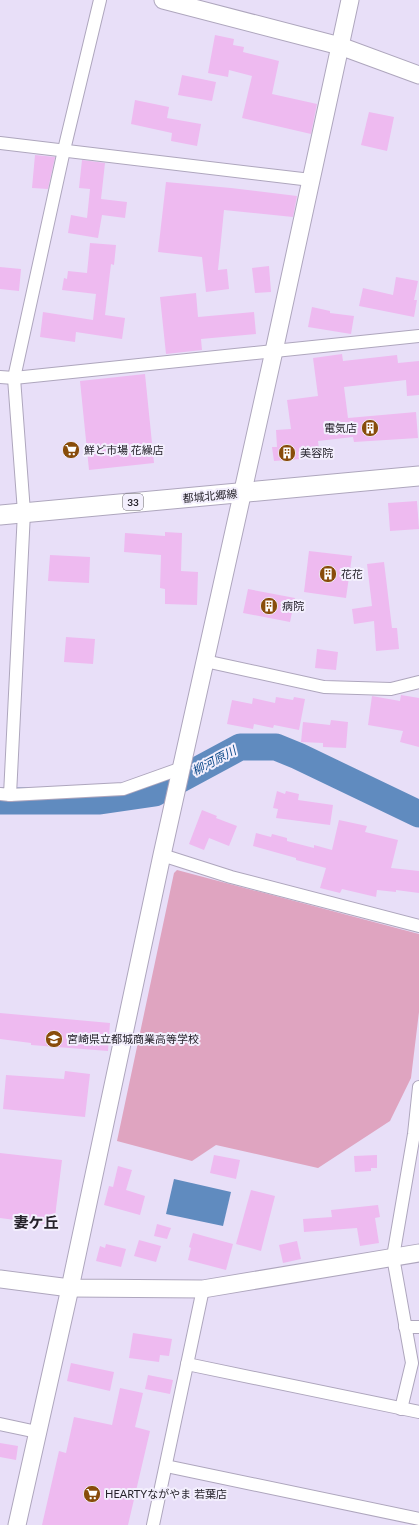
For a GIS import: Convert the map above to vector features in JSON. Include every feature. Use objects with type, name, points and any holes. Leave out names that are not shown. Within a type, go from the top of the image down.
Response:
[{"type":"main road","name":"都城北郷線","points":[[0,515],[419,476]]},
{"type":"street","points":[[100,0],[64,150],[14,378],[24,512],[5,795],[123,789],[182,768]]},
{"type":"street","points":[[163,0],[340,46],[419,75]]},
{"type":"street","points":[[17,1525],[70,1288],[174,800],[243,493],[350,0]]},
{"type":"street","points":[[0,143],[311,180]]},
{"type":"street","points":[[0,377],[14,378],[419,336]]},
{"type":"street","points":[[205,661],[324,687],[391,689],[419,682]]},
{"type":"street","points":[[162,855],[231,877],[419,926]]},
{"type":"street","points":[[401,1409],[412,1363],[393,1257],[416,1134],[419,1088]]},
{"type":"street","points":[[0,1279],[70,1288],[203,1290],[419,1253]]},
{"type":"street","points":[[153,1525],[203,1290]]},
{"type":"street","points":[[405,1327],[419,1327]]},
{"type":"street","points":[[187,1364],[419,1412]]},
{"type":"street","points":[[0,1424],[37,1432]]},
{"type":"street","points":[[166,1466],[419,1519]]},
{"type":"shaded area","points":[[177,870],[419,934],[419,1012],[411,1078],[390,1121],[318,1168],[216,1145],[192,1161],[117,1141],[174,873]]},
{"type":"water","points":[[174,1179],[231,1192],[223,1226],[166,1214]]},
{"type":"building","points":[[215,35],[234,39],[233,45],[244,47],[243,52],[279,61],[272,94],[317,104],[311,134],[242,118],[252,76],[229,70],[228,77],[208,73]]},
{"type":"building","points":[[182,75],[216,82],[212,101],[178,95]]},
{"type":"building","points":[[135,100],[169,107],[167,118],[201,124],[197,146],[171,141],[172,133],[131,124]]},
{"type":"building","points":[[369,112],[394,117],[387,151],[361,145]]},
{"type":"building","points":[[35,155],[55,157],[48,189],[32,188]]},
{"type":"building","points":[[82,160],[105,163],[101,199],[127,202],[125,218],[102,215],[98,238],[68,233],[71,215],[87,218],[90,189],[79,188]]},
{"type":"building","points":[[166,182],[297,196],[293,217],[224,210],[218,270],[227,269],[229,289],[206,292],[202,257],[158,252]]},
{"type":"building","points":[[90,243],[116,245],[114,265],[111,264],[105,315],[125,318],[122,339],[76,332],[75,342],[40,337],[43,312],[93,320],[96,294],[62,290],[64,278],[67,279],[68,271],[87,273]]},
{"type":"building","points":[[269,266],[271,292],[255,293],[252,268]]},
{"type":"building","points":[[0,267],[21,269],[19,291],[0,289]]},
{"type":"building","points":[[396,277],[418,281],[414,300],[417,300],[414,317],[359,306],[363,288],[393,295]]},
{"type":"building","points":[[196,293],[198,317],[254,312],[256,334],[201,339],[202,350],[166,354],[160,297]]},
{"type":"building","points":[[312,307],[330,311],[330,313],[354,316],[351,334],[308,327]]},
{"type":"building","points":[[342,354],[343,361],[397,355],[398,363],[419,361],[419,395],[407,396],[406,380],[344,387],[348,418],[416,412],[418,438],[354,442],[353,437],[318,441],[319,449],[300,451],[301,459],[274,461],[272,447],[277,447],[276,430],[291,429],[287,400],[318,396],[313,358]]},
{"type":"building","points":[[145,374],[154,463],[89,470],[80,381]]},
{"type":"building","points":[[417,501],[419,529],[390,531],[388,503]]},
{"type":"building","points":[[165,532],[182,533],[181,571],[198,572],[197,605],[165,604],[165,589],[160,588],[161,555],[124,552],[125,533],[165,536]]},
{"type":"building","name":"花花","points":[[309,551],[352,556],[346,598],[304,592]]},
{"type":"building","points":[[50,555],[90,557],[89,583],[48,581]]},
{"type":"building","points":[[384,562],[392,628],[397,628],[399,649],[376,651],[374,621],[354,624],[352,609],[372,606],[367,564]]},
{"type":"building","name":"病院","points":[[248,589],[295,598],[290,622],[243,613]]},
{"type":"building","points":[[66,637],[95,639],[93,664],[64,662]]},
{"type":"building","points":[[317,649],[338,652],[336,670],[315,668]]},
{"type":"building","points":[[401,695],[419,698],[419,747],[400,742],[403,731],[368,725],[372,696],[400,701]]},
{"type":"building","points":[[276,697],[293,700],[294,697],[305,699],[299,730],[274,725],[273,728],[254,724],[253,729],[227,724],[232,700],[252,704],[253,698],[275,703]]},
{"type":"building","points":[[331,720],[348,722],[346,748],[323,747],[323,743],[301,742],[303,722],[330,725]]},
{"type":"building","points":[[277,791],[285,794],[286,791],[299,794],[298,800],[333,805],[330,825],[276,818],[278,809],[273,808]]},
{"type":"building","points":[[202,810],[217,816],[216,818],[237,826],[229,846],[209,838],[204,850],[189,844]]},
{"type":"building","points":[[339,820],[367,826],[365,832],[398,840],[391,868],[419,871],[419,893],[396,890],[396,892],[377,890],[376,897],[342,889],[340,893],[320,888],[326,868],[253,846],[256,833],[271,837],[272,834],[287,838],[287,841],[314,848],[314,845],[332,850]]},
{"type":"building","points":[[0,1013],[110,1023],[108,1051],[31,1045],[31,1043],[0,1039]]},
{"type":"building","points":[[65,1071],[90,1074],[85,1117],[3,1109],[6,1075],[64,1079]]},
{"type":"building","points":[[0,1153],[62,1160],[54,1225],[0,1218]]},
{"type":"building","points":[[214,1155],[240,1160],[236,1179],[210,1173]]},
{"type":"building","points":[[377,1155],[377,1168],[371,1168],[371,1171],[355,1172],[354,1156]]},
{"type":"building","points":[[118,1166],[132,1170],[126,1190],[145,1196],[140,1215],[104,1205],[109,1186],[113,1187]]},
{"type":"building","points":[[251,1190],[275,1196],[261,1251],[236,1244]]},
{"type":"building","points":[[378,1205],[380,1217],[375,1218],[379,1243],[360,1246],[357,1228],[304,1232],[303,1219],[332,1217],[331,1210]]},
{"type":"building","points":[[157,1224],[171,1228],[167,1239],[154,1236]]},
{"type":"building","points":[[193,1233],[233,1244],[226,1270],[188,1260],[191,1248],[189,1247]]},
{"type":"building","points":[[139,1240],[161,1246],[156,1262],[134,1256]]},
{"type":"building","points":[[297,1241],[301,1259],[283,1263],[279,1245]]},
{"type":"building","points":[[106,1244],[126,1249],[121,1267],[96,1261],[100,1246],[105,1248]]},
{"type":"building","points":[[133,1333],[172,1339],[169,1356],[160,1355],[159,1362],[129,1358]]},
{"type":"building","points":[[71,1363],[114,1372],[110,1391],[67,1381]]},
{"type":"building","points":[[148,1375],[173,1380],[170,1394],[145,1389]]},
{"type":"building","name":"HEARTYながやま 若葉店","points":[[120,1388],[143,1393],[135,1427],[150,1431],[128,1525],[42,1525],[59,1451],[66,1453],[74,1417],[112,1425]]},
{"type":"building","points":[[0,1443],[18,1446],[16,1460],[0,1457]]},
{"type":"waterway","name":"柳河原川","points":[[0,801],[100,801],[155,793],[240,747],[276,747],[419,814]]},
{"type":"place","name":"電気店","points":[[370,428]]},
{"type":"place","name":"鮮ど市場 花繰店","points":[[71,450]]},
{"type":"place","name":"美容院","points":[[287,453]]},
{"type":"place","name":"花花","points":[[328,574]]},
{"type":"place","name":"病院","points":[[269,606]]},
{"type":"place","name":"宮崎県立都城商業高等学校","points":[[54,1039]]},
{"type":"place","name":"HEARTYながやま 若葉店","points":[[92,1494]]},
{"type":"district","name":"妻ケ丘","points":[[36,1223]]}]
